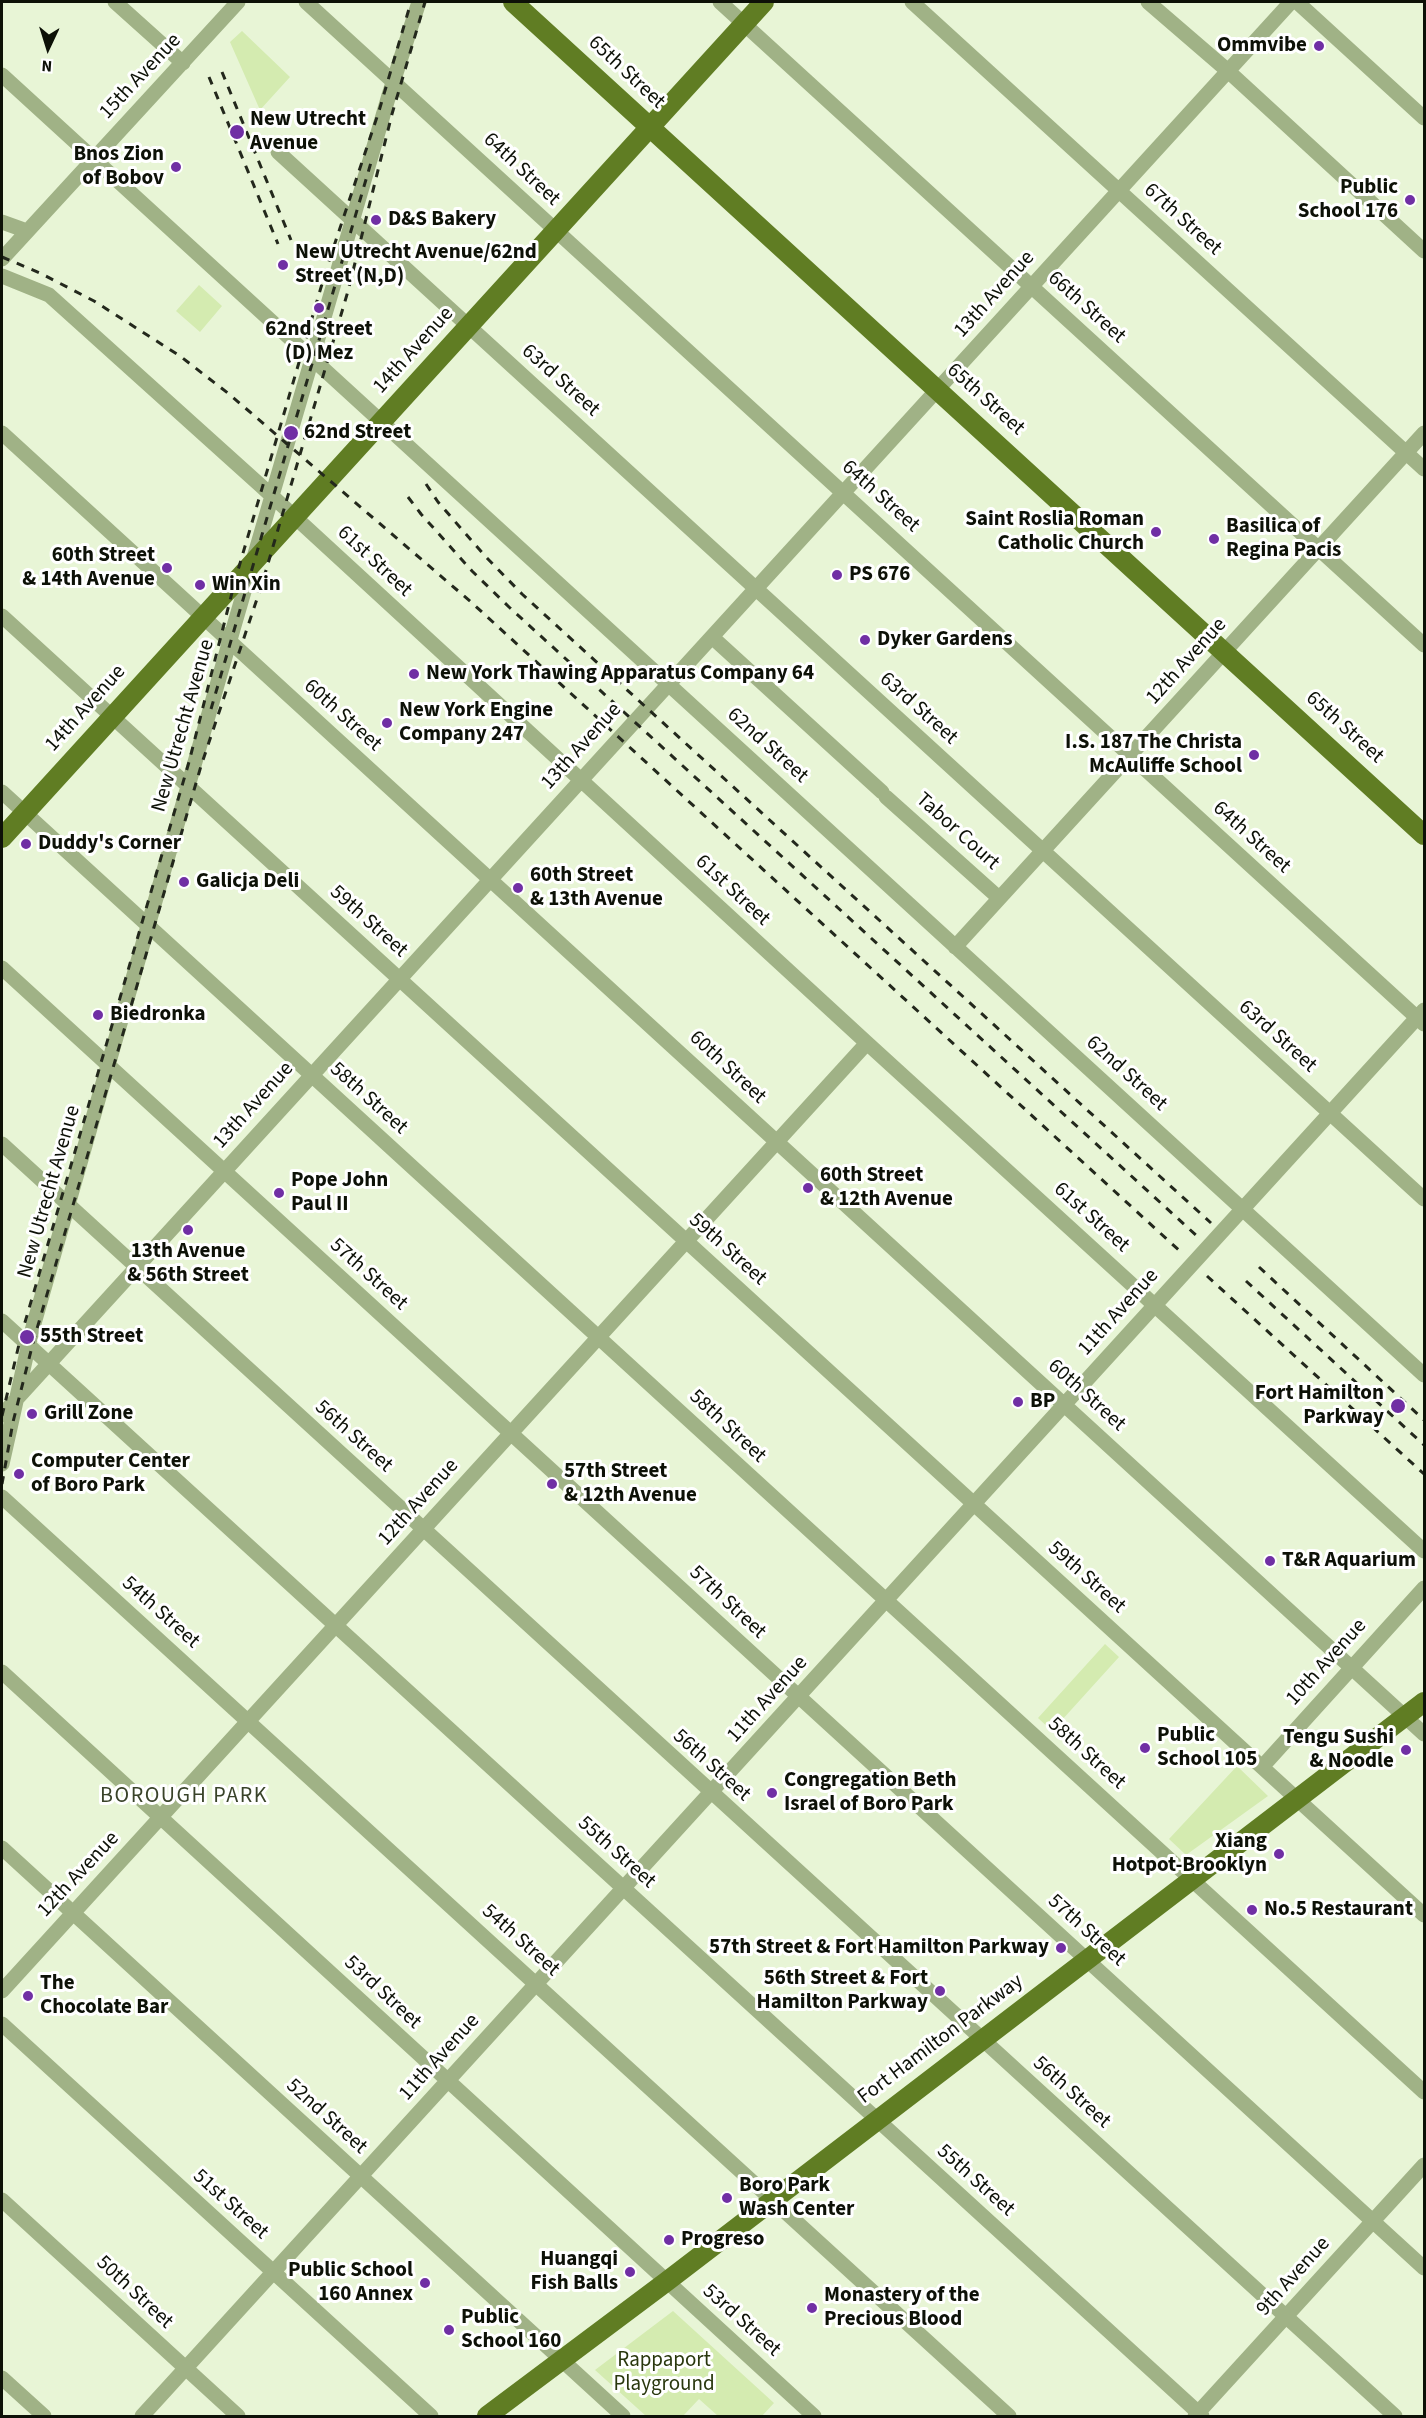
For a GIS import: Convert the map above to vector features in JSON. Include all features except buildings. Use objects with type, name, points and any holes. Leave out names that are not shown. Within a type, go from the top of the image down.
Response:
[{"type":"main road","name":"65th Street","points":[[513,2],[1425,835]]},
{"type":"main road","name":"14th Avenue","points":[[2,838],[764,2]]},
{"type":"main road","name":"Fort Hamilton Parkway","points":[[487,2416],[1425,1702]]},
{"type":"street","points":[[116,2],[183,63]]},
{"type":"street","name":"15th Avenue","points":[[2,260],[238,2]]},
{"type":"street","name":"64th Street","points":[[306,2],[1131,755],[1422,1017]]},
{"type":"street","name":"New Utrecht Avenue","points":[[2,1464],[28,1345],[294,420],[419,2]]},
{"type":"street","name":"66th Street","points":[[720,2],[1425,645]]},
{"type":"street","name":"67th Street","points":[[912,2],[1425,470]]},
{"type":"street","points":[[1148,2],[1228,71],[1425,251]]},
{"type":"street","name":"13th Avenue","points":[[2,1415],[1291,2]]},
{"type":"street","points":[[1297,2],[1425,118]]},
{"type":"street","name":"62nd Street","points":[[2,75],[1425,1375]]},
{"type":"street","name":"63rd Street","points":[[278,152],[1425,1199]]},
{"type":"street","points":[[2,222],[26,232]]},
{"type":"street","name":"61st Street","points":[[2,276],[49,295],[272,497],[300,510],[580,780],[1425,1551]]},
{"type":"street","name":"60th Street","points":[[2,433],[1425,1734]]},
{"type":"street","name":"12th Avenue","points":[[955,947],[1425,433]]},
{"type":"street","name":"59th Street","points":[[2,616],[1425,1915]]},
{"type":"street","name":"Tabor Court","points":[[712,637],[999,898]]},
{"type":"street","name":"58th Street","points":[[2,792],[1425,2092]]},
{"type":"street","name":"57th Street","points":[[2,969],[1425,2268]]},
{"type":"street","name":"11th Avenue","points":[[142,2416],[1330,1113],[1422,1017]]},
{"type":"street","name":"12th Avenue","points":[[2,1991],[867,1044]]},
{"type":"street","name":"56th Street","points":[[2,1144],[711,1794],[1395,2416]]},
{"type":"street","name":"55th Street","points":[[2,1321],[1198,2415]]},
{"type":"street","name":"54th Street","points":[[2,1497],[1009,2416]]},
{"type":"street","name":"10th Avenue","points":[[1262,1767],[1425,1588]]},
{"type":"street","name":"53rd Street","points":[[2,1672],[814,2416]]},
{"type":"street","name":"52nd Street","points":[[2,1848],[623,2416]]},
{"type":"street","name":"51st Street","points":[[2,2024],[431,2416]]},
{"type":"street","name":"9th Avenue","points":[[1198,2415],[1425,2165]]},
{"type":"street","name":"50th Street","points":[[2,2200],[238,2416]]},
{"type":"street","points":[[2,2378],[44,2416]]},
{"type":"green space","points":[[242,31],[290,77],[260,110],[230,42]]},
{"type":"green space","points":[[199,285],[222,306],[200,332],[176,311]]},
{"type":"green space","points":[[1105,1644],[1119,1657],[1052,1731],[1038,1718]]},
{"type":"green space","points":[[1237,1766],[1268,1796],[1186,1855],[1169,1839]]},
{"type":"green space","name":"Rappaport Playground","points":[[673,2311],[774,2403],[762,2416],[718,2416],[699,2399],[683,2416],[646,2416],[595,2370]]},
{"type":"railway","points":[[2,1416],[21,1336],[189,762],[236,577],[327,267],[379,111],[411,2]]},
{"type":"railway","points":[[2,1484],[13,1422],[34,1339],[201,766],[262,584],[348,291],[392,114],[425,2]]},
{"type":"railway","points":[[222,72],[291,240]]},
{"type":"railway","points":[[209,77],[278,244]]},
{"type":"railway","points":[[211,709],[372,159]]},
{"type":"railway","points":[[2,257],[40,273],[94,301],[180,356],[229,394],[471,602],[1182,1253]]},
{"type":"railway","points":[[426,484],[438,502],[522,594],[1211,1223]]},
{"type":"railway","points":[[408,497],[472,571],[509,607],[1198,1237]]},
{"type":"railway","points":[[1259,1267],[1424,1420]]},
{"type":"railway","points":[[1207,1276],[1424,1474]]},
{"type":"railway","points":[[1246,1281],[1424,1445]]},
{"type":"place","name":"Ommvibe","points":[[1319,46]]},
{"type":"place","name":"New Utrecht Avenue","points":[[237,132]]},
{"type":"place","name":"Bnos Zion of Bobov","points":[[176,167]]},
{"type":"place","name":"Public School 176","points":[[1410,200]]},
{"type":"place","name":"D&S Bakery","points":[[376,220]]},
{"type":"place","name":"New Utrecht Avenue/62nd Street (N,D)","points":[[283,265]]},
{"type":"place","name":"62nd Street (D) Mez","points":[[319,308]]},
{"type":"place","name":"62nd Street","points":[[291,433]]},
{"type":"place","name":"Saint Roslia Roman Catholic Church","points":[[1156,532]]},
{"type":"place","name":"Basilica of Regina Pacis","points":[[1214,539]]},
{"type":"place","name":"60th Street & 14th Avenue","points":[[167,568]]},
{"type":"place","name":"PS 676","points":[[837,575]]},
{"type":"place","name":"Win Xin","points":[[200,585]]},
{"type":"place","name":"Dyker Gardens","points":[[865,640]]},
{"type":"place","name":"New York Thawing Apparatus Company 64","points":[[414,674]]},
{"type":"place","name":"New York Engine Company 247","points":[[387,723]]},
{"type":"place","name":"I.S. 187 The Christa McAuliffe School","points":[[1254,755]]},
{"type":"place","name":"Duddy's Corner","points":[[26,844]]},
{"type":"place","name":"Galicja Deli","points":[[184,882]]},
{"type":"place","name":"60th Street & 13th Avenue","points":[[518,888]]},
{"type":"place","name":"Biedronka","points":[[98,1015]]},
{"type":"place","name":"60th Street & 12th Avenue","points":[[808,1188]]},
{"type":"place","name":"Pope John Paul II","points":[[279,1193]]},
{"type":"place","name":"13th Avenue & 56th Street","points":[[188,1230]]},
{"type":"place","name":"55th Street","points":[[27,1337]]},
{"type":"place","name":"BP","points":[[1018,1402]]},
{"type":"place","name":"Fort Hamilton Parkway","points":[[1398,1406]]},
{"type":"place","name":"Grill Zone","points":[[32,1414]]},
{"type":"place","name":"Computer Center of Boro Park","points":[[19,1474]]},
{"type":"place","name":"57th Street & 12th Avenue","points":[[552,1484]]},
{"type":"place","name":"T&R Aquarium","points":[[1270,1561]]},
{"type":"place","name":"Public School 105","points":[[1145,1748]]},
{"type":"place","name":"Tengu Sushi & Noodle","points":[[1406,1750]]},
{"type":"place","name":"Congregation Beth Israel of Boro Park","points":[[772,1793]]},
{"type":"place","name":"Xiang Hotpot-Brooklyn","points":[[1279,1854]]},
{"type":"place","name":"No.5 Restaurant","points":[[1252,1910]]},
{"type":"place","name":"57th Street & Fort Hamilton Parkway","points":[[1061,1948]]},
{"type":"place","name":"56th Street & Fort Hamilton Parkway","points":[[940,1991]]},
{"type":"place","name":"The Chocolate Bar","points":[[28,1996]]},
{"type":"place","name":"Boro Park Wash Center","points":[[727,2198]]},
{"type":"place","name":"Progreso","points":[[669,2240]]},
{"type":"place","name":"Huangqi Fish Balls","points":[[630,2272]]},
{"type":"place","name":"Public School 160 Annex","points":[[425,2283]]},
{"type":"place","name":"Monastery of the Precious Blood","points":[[812,2308]]},
{"type":"place","name":"Public School 160","points":[[449,2330]]},
{"type":"district","name":"BOROUGH PARK","points":[[184,1797]]}]
